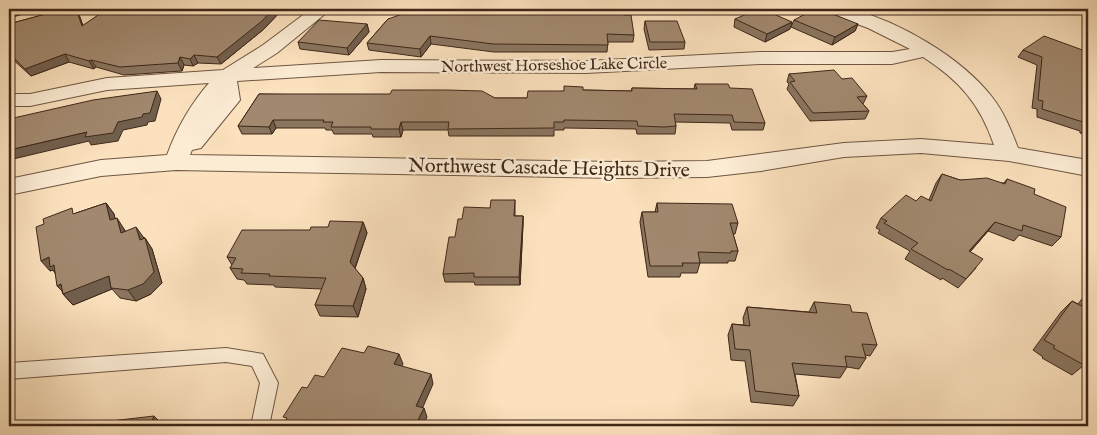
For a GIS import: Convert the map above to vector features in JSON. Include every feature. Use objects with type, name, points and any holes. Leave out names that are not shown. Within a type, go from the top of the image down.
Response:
[{"type":"street","points":[[176,162],[202,134],[229,100],[226,77],[270,49],[322,9]]},
{"type":"street","points":[[833,9],[861,19],[926,51],[968,82],[986,102],[1009,154]]},
{"type":"street","name":"Northwest Horseshoe Lake Circle","points":[[9,100],[30,100],[107,84],[398,66],[586,67],[760,58],[892,58],[912,56],[926,51]]},
{"type":"street","name":"Northwest Cascade Heights Drive","points":[[9,187],[101,168],[176,162],[616,170],[707,168],[761,163],[844,150],[921,146],[1009,154],[1088,168]]},
{"type":"lane","points":[[9,371],[226,355],[257,359],[269,383],[260,426]]},
{"type":"building","points":[[64,9],[76,9],[82,26],[107,9],[273,9],[262,21],[217,57],[194,55],[190,59],[180,57],[178,63],[120,67],[65,54],[25,69],[9,53],[9,24]]},
{"type":"building","points":[[409,9],[618,9],[624,15],[631,15],[634,35],[607,34],[608,45],[493,44],[430,36],[420,49],[367,43],[388,19],[408,12]]},
{"type":"building","points":[[758,9],[792,22],[767,34],[735,19]]},
{"type":"building","points":[[815,9],[820,9],[858,24],[835,37],[794,20]]},
{"type":"building","points":[[319,20],[367,24],[347,48],[298,42]]},
{"type":"building","points":[[645,21],[677,21],[685,42],[650,42]]},
{"type":"building","points":[[1044,36],[1088,52],[1088,125],[1042,109],[1043,101],[1038,100],[1042,57],[1023,50]]},
{"type":"building","points":[[834,70],[842,79],[852,78],[867,96],[857,97],[869,111],[813,113],[790,82],[795,81],[789,74]]},
{"type":"building","points":[[695,84],[728,84],[730,88],[752,89],[765,123],[734,122],[732,115],[674,114],[676,126],[664,127],[638,126],[637,121],[564,120],[564,122],[554,122],[554,128],[448,129],[449,122],[401,122],[399,129],[371,129],[371,127],[331,127],[333,122],[323,122],[324,120],[273,120],[269,127],[238,126],[259,94],[390,94],[392,90],[447,90],[482,91],[495,98],[527,98],[528,91],[564,91],[564,86],[583,87],[583,90],[632,91],[632,88],[697,89]]},
{"type":"building","points":[[157,91],[150,113],[143,114],[142,117],[118,122],[113,133],[85,137],[87,132],[9,150],[9,119],[93,100]]},
{"type":"building","points":[[942,174],[960,180],[987,178],[1005,184],[1007,179],[1035,189],[1034,194],[1066,207],[1061,237],[1023,225],[1022,231],[995,222],[969,251],[983,259],[966,279],[948,270],[911,249],[918,243],[884,223],[887,221],[881,218],[906,195],[916,201],[921,196],[931,201]]},
{"type":"building","points":[[491,200],[515,200],[514,216],[523,216],[519,277],[474,277],[474,273],[443,274],[449,237],[455,237],[458,219],[462,219],[464,207],[490,208]]},
{"type":"building","points":[[106,203],[110,220],[117,218],[121,233],[136,227],[140,240],[145,238],[154,272],[143,284],[128,290],[111,288],[109,276],[63,294],[61,284],[57,286],[54,265],[50,267],[49,257],[41,261],[36,227],[44,224],[43,219],[72,208],[73,214]]},
{"type":"building","points":[[657,203],[732,204],[738,223],[730,223],[738,251],[731,251],[731,253],[698,252],[700,263],[682,263],[683,266],[650,266],[642,212],[658,212]]},
{"type":"building","points":[[330,221],[363,222],[350,262],[363,278],[353,306],[315,305],[326,278],[269,276],[270,274],[241,273],[243,269],[230,268],[236,258],[227,257],[242,230],[310,230],[311,227],[328,227]]},
{"type":"building","points":[[1088,295],[1088,358],[1084,365],[1053,348],[1055,346],[1044,340],[1072,301],[1081,306]]},
{"type":"building","points":[[814,302],[850,305],[852,312],[867,313],[877,345],[862,344],[866,358],[845,356],[847,367],[792,363],[799,396],[755,391],[750,350],[735,349],[732,324],[750,326],[747,307],[817,313]]},
{"type":"building","points":[[368,346],[399,354],[394,364],[431,374],[416,406],[424,408],[415,426],[288,426],[283,424],[287,418],[283,417],[302,387],[307,388],[315,375],[324,377],[342,348],[364,353]]},
{"type":"building","points":[[154,416],[150,426],[108,426],[111,421]]}]
